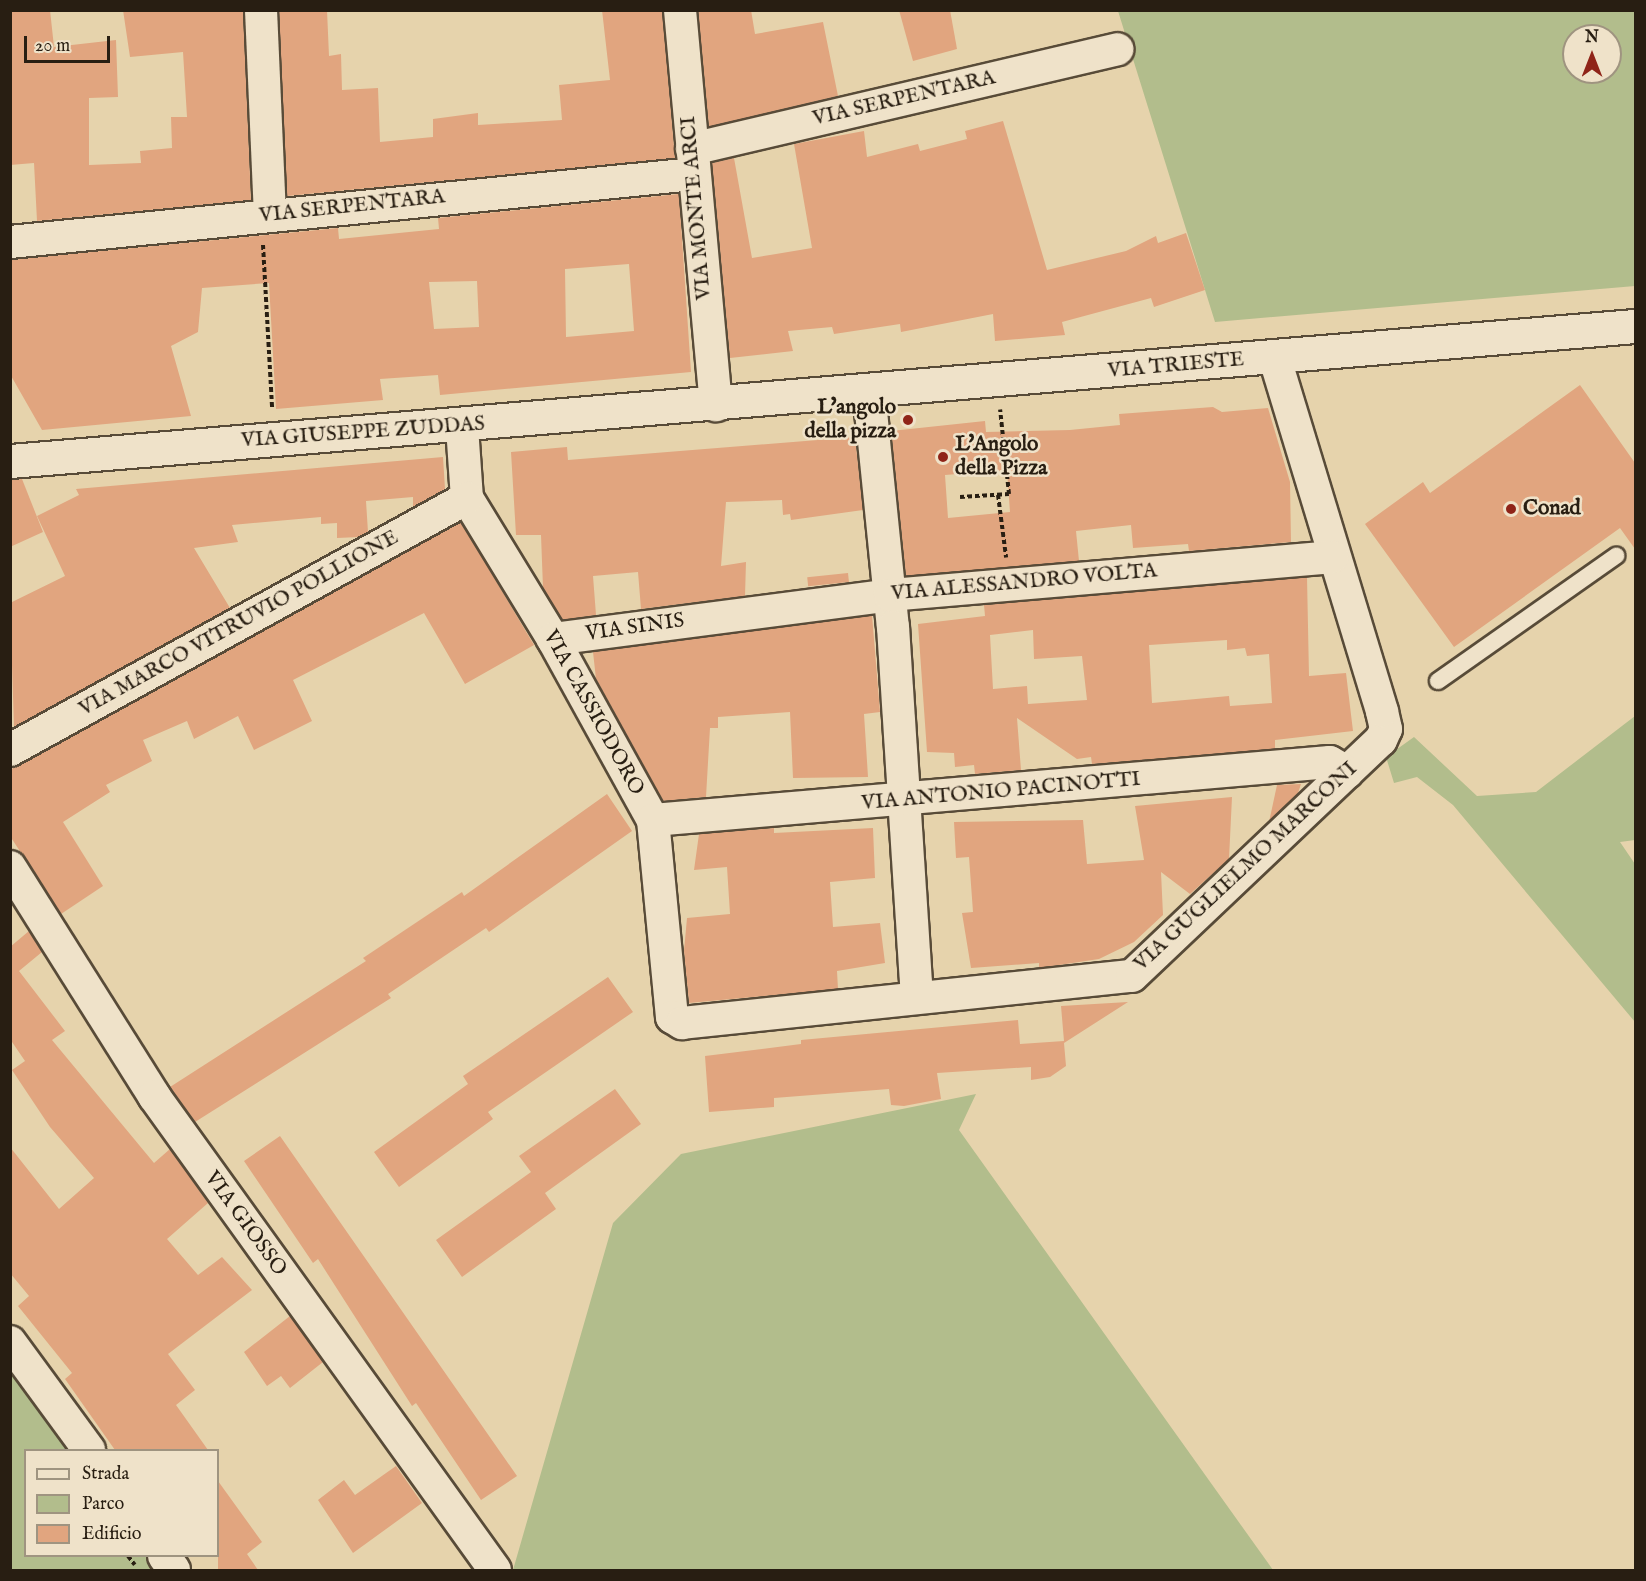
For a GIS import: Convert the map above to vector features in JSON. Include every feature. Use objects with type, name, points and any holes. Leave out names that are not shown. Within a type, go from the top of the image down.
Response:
[{"type":"street","points":[[261,10],[270,216]]},
{"type":"street","name":"VIA MONTE ARCI","points":[[680,10],[716,405]]},
{"type":"street","name":"VIA SERPENTARA","points":[[10,242],[270,216],[693,162],[1117,49]]},
{"type":"street","name":"VIA TRIESTE","points":[[716,405],[1635,326]]},
{"type":"street","name":"VIA GUGLIELMO MARCONI","points":[[672,1017],[682,1023],[1132,976],[1347,772],[1386,729],[1332,557],[1275,358]]},
{"type":"street","points":[[869,392],[890,594],[917,997]]},
{"type":"street","name":"VIA GIUSEPPE ZUDDAS","points":[[10,461],[273,439],[462,427],[716,405]]},
{"type":"street","name":"VIA CASSIODORO","points":[[462,427],[467,498],[553,639],[653,820],[672,1017]]},
{"type":"street","name":"VIA MARCO VITRUVIO POLLIONE","points":[[10,750],[467,498]]},
{"type":"street","name":"VIA ALESSANDRO VOLTA","points":[[716,617],[890,594],[1332,557]]},
{"type":"street","name":"VIA SINIS","points":[[553,639],[716,617]]},
{"type":"street","name":"VIA ANTONIO PACINOTTI","points":[[653,820],[905,801],[1330,762],[1347,772]]},
{"type":"street","name":"VIA GIOSSO","points":[[10,867],[154,1096],[495,1570]]},
{"type":"street","points":[[10,1342],[88,1449]]},
{"type":"street","points":[[165,1557],[174,1570]]},
{"type":"lane","points":[[1438,681],[1616,556]]},
{"type":"path","points":[[270,216],[270,235],[263,238],[273,439]]},
{"type":"path","points":[[960,498],[1009,494],[997,381]]},
{"type":"path","points":[[998,495],[1009,584]]},
{"type":"green space","points":[[1118,11],[1635,11],[1635,286],[1215,322]]},
{"type":"green space","points":[[1635,716],[1635,840],[1620,842],[1635,864],[1635,1022],[1453,805],[1417,777],[1394,783],[1386,757],[1414,737],[1477,796],[1536,792]]},
{"type":"green space","points":[[976,1094],[959,1130],[1273,1570],[513,1570],[613,1223],[681,1154]]},
{"type":"green space","points":[[10,1344],[82,1449],[24,1449],[24,1557],[155,1557],[164,1570],[11,1570]]},
{"type":"building","points":[[10,10],[50,10],[54,47],[116,40],[118,97],[89,98],[89,165],[141,163],[140,151],[172,148],[171,117],[187,117],[183,52],[130,57],[123,10],[243,10],[251,200],[37,221],[34,163],[10,165]]},
{"type":"building","points":[[279,10],[327,10],[329,56],[341,54],[342,90],[378,88],[380,142],[433,137],[433,119],[478,113],[478,125],[562,120],[559,85],[610,80],[602,10],[662,10],[675,158],[287,196]]},
{"type":"building","points":[[698,10],[751,10],[755,34],[823,22],[838,96],[709,127]]},
{"type":"building","points":[[899,10],[950,10],[957,49],[913,61]]},
{"type":"building","points":[[1003,121],[1047,270],[1126,251],[1156,236],[1158,243],[1186,233],[1205,290],[1154,307],[1151,298],[1062,322],[1065,335],[995,341],[993,314],[901,332],[900,324],[834,334],[832,327],[788,331],[793,351],[730,358],[712,163],[734,158],[752,258],[812,248],[794,144],[864,131],[867,157],[918,144],[920,151],[967,139],[965,131]]},
{"type":"building","points":[[679,194],[691,372],[440,395],[438,375],[380,379],[383,400],[276,409],[269,283],[202,288],[198,332],[171,346],[191,416],[42,430],[10,374],[10,260],[338,228],[339,239],[439,229],[438,218]],"holes":[[[629,264],[634,331],[566,337],[565,269]],[[477,281],[479,327],[434,329],[429,282]]]},
{"type":"building","name":"Conad","points":[[1580,385],[1635,463],[1635,549],[1620,528],[1454,647],[1365,524],[1423,482],[1430,493]]},
{"type":"building","points":[[1213,407],[1222,412],[1268,408],[1290,482],[1291,542],[1189,551],[1188,544],[1133,548],[1131,525],[1076,531],[1079,561],[906,576],[891,431],[985,421],[986,432],[1070,430],[1120,425],[1119,414]],"holes":[[[1007,470],[1010,512],[948,518],[945,475]]]},
{"type":"building","points":[[855,437],[863,510],[791,520],[790,514],[783,515],[782,500],[726,502],[721,566],[746,562],[745,596],[641,609],[638,572],[593,576],[596,615],[562,620],[543,588],[541,535],[516,535],[511,452],[567,447],[568,460]]},
{"type":"building","points":[[443,457],[445,489],[413,507],[413,497],[366,501],[368,532],[359,537],[337,538],[337,523],[321,524],[321,517],[232,525],[238,542],[194,548],[230,608],[14,727],[10,603],[65,576],[37,516],[79,495],[76,489]]},
{"type":"building","points":[[22,479],[43,532],[10,547],[10,480]]},
{"type":"building","points":[[461,522],[534,645],[465,684],[424,613],[293,680],[312,721],[254,750],[238,716],[194,739],[187,721],[143,740],[152,761],[106,785],[110,792],[63,822],[103,886],[61,914],[10,836],[10,770]]},
{"type":"building","points":[[848,573],[849,582],[808,586],[807,577]]},
{"type":"building","points":[[1307,577],[1309,676],[1346,673],[1353,731],[1275,740],[1275,749],[1092,764],[1091,757],[1077,759],[1017,718],[1021,770],[975,774],[974,765],[955,767],[954,753],[927,752],[918,624],[985,616],[984,605]],"holes":[[[1033,630],[1034,659],[1082,656],[1087,700],[1028,704],[1027,686],[993,689],[990,635]],[[1227,640],[1227,650],[1245,648],[1247,656],[1269,654],[1272,703],[1230,706],[1229,696],[1152,703],[1149,645]]]},
{"type":"building","points":[[872,615],[880,712],[864,714],[868,777],[793,778],[790,712],[718,717],[718,728],[710,728],[706,797],[663,801],[596,679],[593,652]]},
{"type":"building","points":[[1301,784],[1298,793],[1269,822],[1277,785]]},
{"type":"building","points":[[607,794],[632,831],[489,932],[486,928],[388,994],[391,998],[195,1122],[170,1087],[366,961],[363,958],[462,892],[464,896]]},
{"type":"building","points":[[1232,797],[1229,859],[1190,894],[1161,872],[1163,915],[1134,942],[1099,959],[1039,968],[1039,963],[971,968],[962,913],[973,912],[969,857],[956,858],[954,822],[1083,820],[1087,864],[1144,860],[1135,806]]},
{"type":"building","points":[[774,828],[774,833],[873,828],[875,878],[830,882],[833,927],[880,923],[885,963],[837,971],[838,989],[689,1003],[684,951],[687,918],[730,914],[727,867],[694,870],[699,834]]},
{"type":"building","points":[[29,931],[42,952],[19,971],[65,1031],[52,1040],[154,1163],[170,1149],[208,1203],[167,1239],[198,1275],[222,1257],[252,1290],[168,1354],[195,1390],[176,1405],[207,1449],[114,1449],[65,1379],[72,1373],[18,1306],[29,1296],[10,1273],[10,1147],[59,1209],[94,1178],[50,1127],[12,1070],[25,1061],[10,1039],[10,947]]},
{"type":"building","points":[[608,977],[633,1012],[488,1112],[493,1119],[399,1187],[374,1152],[468,1084],[463,1076]]},
{"type":"building","points":[[1128,1002],[1064,1043],[1066,1066],[1050,1077],[1031,1080],[1031,1067],[937,1073],[941,1099],[904,1106],[891,1105],[889,1089],[774,1098],[774,1107],[709,1112],[705,1056],[801,1044],[801,1040],[1018,1020],[1020,1044],[1064,1041],[1061,1006]]},
{"type":"building","points":[[615,1089],[641,1124],[545,1193],[556,1209],[462,1277],[436,1240],[531,1172],[519,1156]]},
{"type":"building","points":[[280,1136],[517,1476],[481,1500],[416,1403],[412,1406],[318,1259],[313,1263],[244,1161]]},
{"type":"building","points":[[290,1316],[323,1362],[290,1388],[281,1376],[267,1386],[244,1352]]},
{"type":"building","points":[[396,1466],[422,1503],[353,1553],[318,1500],[344,1480],[355,1495]]},
{"type":"building","points":[[219,1482],[262,1542],[247,1554],[258,1570],[218,1570]]},
{"type":"place","name":"L'angolo della pizza","points":[[908,420]]},
{"type":"place","name":"L'Angolo della Pizza","points":[[943,457]]},
{"type":"place","name":"Conad","points":[[1511,509]]}]
